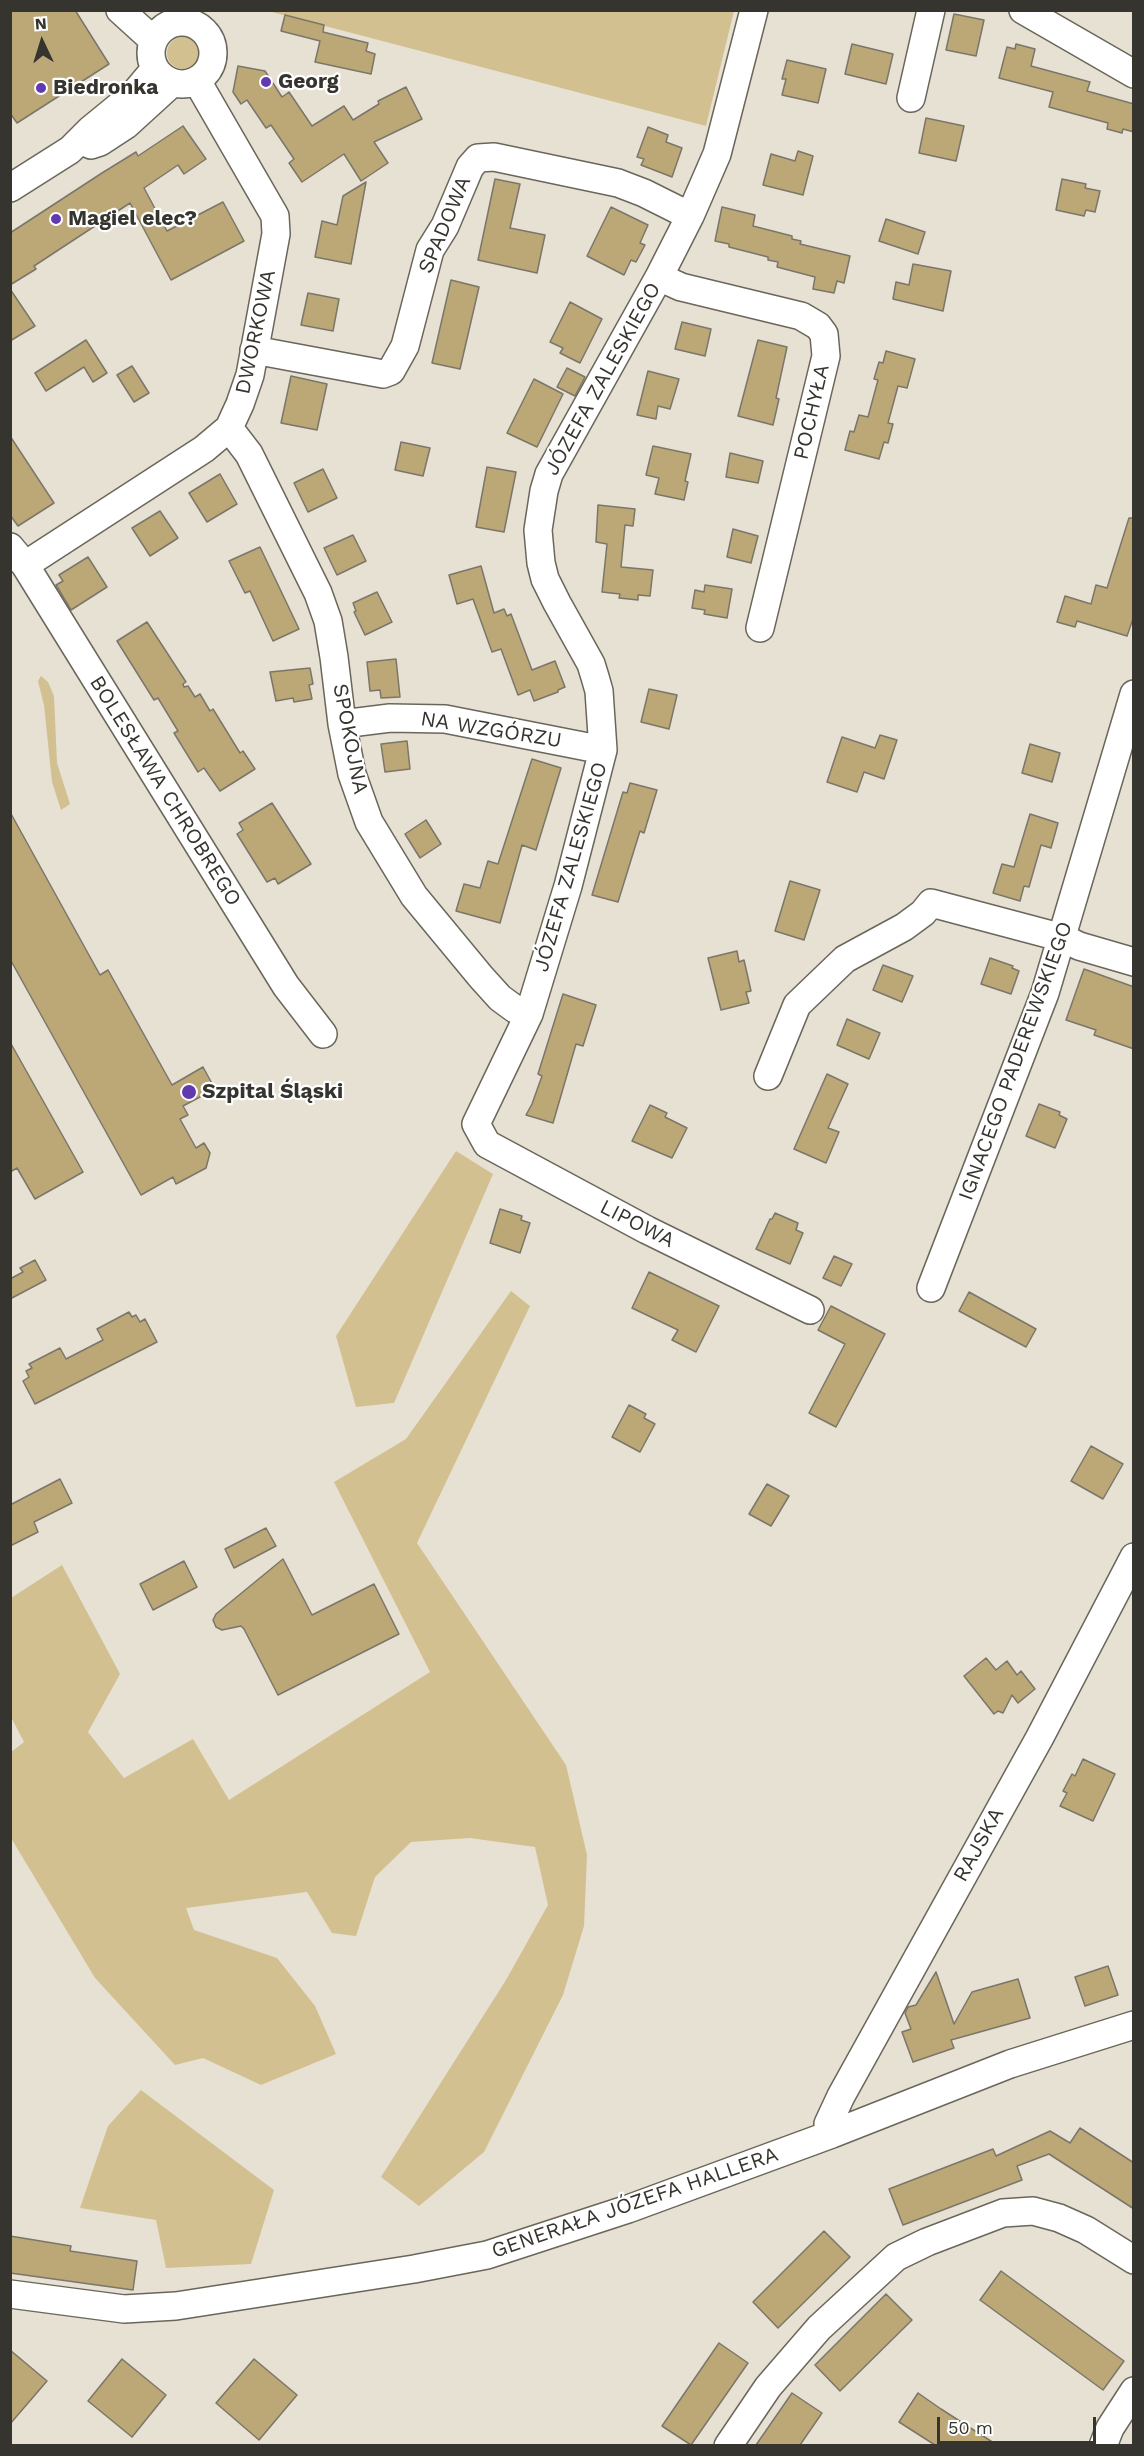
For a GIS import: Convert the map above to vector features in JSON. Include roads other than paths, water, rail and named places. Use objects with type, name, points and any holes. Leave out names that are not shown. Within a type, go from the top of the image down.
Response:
[{"type":"street","points":[[10,188],[70,150],[100,142],[126,125],[174,78],[207,72],[213,49],[202,18],[156,25],[120,10]]},
{"type":"street","name":"JÓZEFA ZALESKIEGO","points":[[476,1124],[529,1014],[568,886],[603,750],[599,691],[591,664],[557,603],[543,571],[538,547],[540,510],[549,474],[659,277],[690,216],[717,154],[754,10]]},
{"type":"street","points":[[911,98],[931,10]]},
{"type":"street","points":[[1023,10],[1134,74]]},
{"type":"street","points":[[156,25],[150,53],[174,78]]},
{"type":"street","name":"DWORKOWA","points":[[18,556],[204,449],[229,428],[250,375],[276,234],[275,216],[174,78]]},
{"type":"street","name":"SPADOWA","points":[[254,350],[382,374],[391,371],[405,346],[430,250],[445,226],[470,167],[478,158],[494,157],[618,183],[644,192],[690,216]]},
{"type":"street","name":"POCHYŁA","points":[[659,277],[681,287],[801,316],[818,326],[824,334],[826,356],[760,628]]},
{"type":"street","name":"SPOKOJNA","points":[[229,428],[249,454],[318,593],[328,621],[342,724],[352,774],[369,822],[414,896],[500,998],[514,1009],[529,1014]]},
{"type":"street","name":"BOLESŁAWA CHROBREGO","points":[[18,556],[286,986],[322,1034]]},
{"type":"street","name":"IGNACEGO PADEREWSKIEGO","points":[[931,1288],[1045,993],[1134,694]]},
{"type":"street","name":"NA WZGÓRZU","points":[[342,724],[390,717],[436,718],[493,727],[603,750]]},
{"type":"street","points":[[768,1076],[797,1005],[845,959],[904,927],[923,913],[931,903],[1063,938],[1079,946],[1134,962]]},
{"type":"street","name":"LIPOWA","points":[[476,1124],[487,1144],[647,1230],[810,1310]]},
{"type":"street","name":"RAJSKA","points":[[832,2134],[828,2124],[841,2096],[1040,1737],[1134,1557]]},
{"type":"street","name":"GENERAŁA JÓZEFA HALLERA","points":[[10,2295],[112,2308],[166,2307],[414,2269],[477,2257],[628,2210],[832,2134],[1010,2064],[1134,2025]]},
{"type":"street","points":[[728,2445],[768,2387],[819,2328],[896,2257],[927,2242],[1003,2213],[1033,2211],[1059,2218],[1086,2230],[1134,2260]]},
{"type":"street","points":[[1103,2445],[1110,2428],[1134,2391]]},
{"type":"place","name":"Georg","points":[[266,82]]},
{"type":"place","name":"Biedronka","points":[[41,88]]},
{"type":"place","name":"Magiel elec?","points":[[56,219]]},
{"type":"place","name":"Szpital Śląski","points":[[189,1092]]}]
